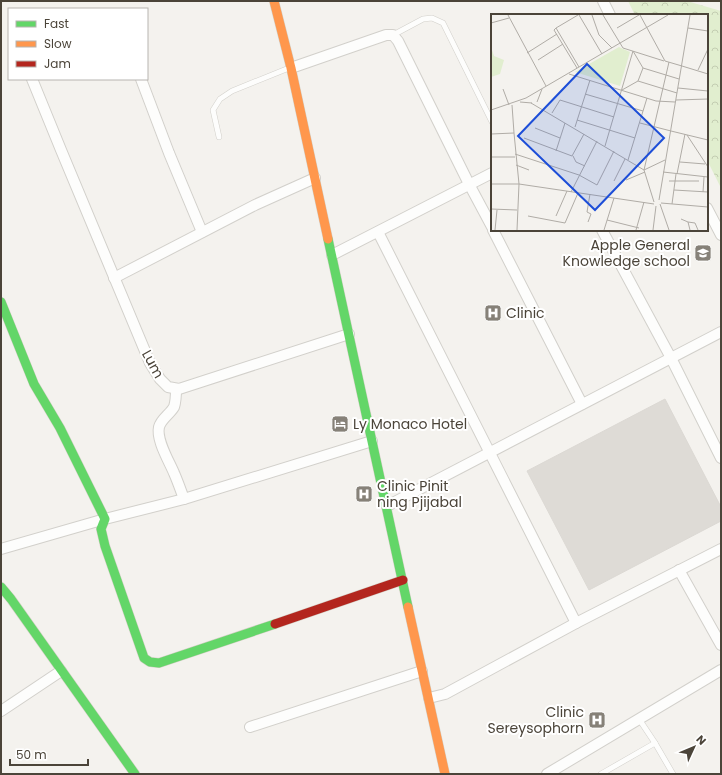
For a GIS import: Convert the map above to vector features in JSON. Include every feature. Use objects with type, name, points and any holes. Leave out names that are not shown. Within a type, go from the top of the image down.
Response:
[{"type":"street","points":[[274,1],[332,255],[445,774]]},
{"type":"street","points":[[603,1],[610,14]]},
{"type":"street","points":[[290,68],[386,35],[393,35],[398,41],[491,225]]},
{"type":"street","name":"Lum","points":[[32,80],[150,363],[160,379],[168,387],[179,389],[349,334]]},
{"type":"street","points":[[141,80],[169,153],[202,232]]},
{"type":"street","points":[[332,255],[491,174]]},
{"type":"street","points":[[114,278],[202,232],[314,178]]},
{"type":"street","points":[[708,210],[721,235]]},
{"type":"street","points":[[494,231],[582,404]]},
{"type":"street","points":[[603,231],[671,358],[721,458]]},
{"type":"street","points":[[378,232],[576,623]]},
{"type":"street","points":[[1,302],[34,384],[60,428],[105,519],[101,529],[105,546],[144,658],[150,662],[159,663],[403,580]]},
{"type":"street","points":[[387,506],[721,332]]},
{"type":"street","points":[[176,388],[176,399],[173,408],[159,426],[159,434],[162,447],[175,474],[184,499]]},
{"type":"street","points":[[1,549],[105,519],[184,499],[372,441]]},
{"type":"street","points":[[428,698],[445,694],[576,623],[721,549]]},
{"type":"street","points":[[679,570],[721,646]]},
{"type":"street","points":[[1,587],[135,774]]},
{"type":"street","points":[[1,603],[11,599]]},
{"type":"street","points":[[1,711],[61,670]]},
{"type":"street","points":[[546,774],[721,670]]},
{"type":"street","points":[[250,727],[422,671]]},
{"type":"lane","points":[[393,35],[422,19],[432,18],[443,23],[491,120]]},
{"type":"lane","points":[[219,137],[213,110],[220,99],[232,91],[290,68]]},
{"type":"lane","points":[[639,719],[673,774]]},
{"type":"lane","points":[[601,774],[655,743]]},
{"type":"green space","points":[[628,1],[687,1],[721,11],[721,188],[708,162],[708,14],[634,14]]},
{"type":"building","points":[[665,399],[721,507],[721,521],[589,590],[527,471]]},
{"type":"traffic: fast","points":[[328,239],[408,607]]},
{"type":"traffic: fast","points":[[1,302],[34,384],[60,428],[105,519],[101,529],[105,546],[144,658],[150,662],[159,663],[275,624]]},
{"type":"traffic: fast","points":[[1,587],[135,774]]},
{"type":"traffic: slow","points":[[274,1],[291,68],[328,239]]},
{"type":"traffic: slow","points":[[408,607],[445,774]]},
{"type":"traffic: jam","points":[[275,624],[403,580]]},
{"type":"place","name":"Apple General Knowledge school","points":[[703,253]]},
{"type":"place","name":"Clinic","points":[[493,313]]},
{"type":"place","name":"Ly Monaco Hotel","points":[[340,424]]},
{"type":"place","name":"Clinic Pinit ning Pjijabal","points":[[364,494]]},
{"type":"place","name":"Clinic Sereysophorn","points":[[597,720]]}]
